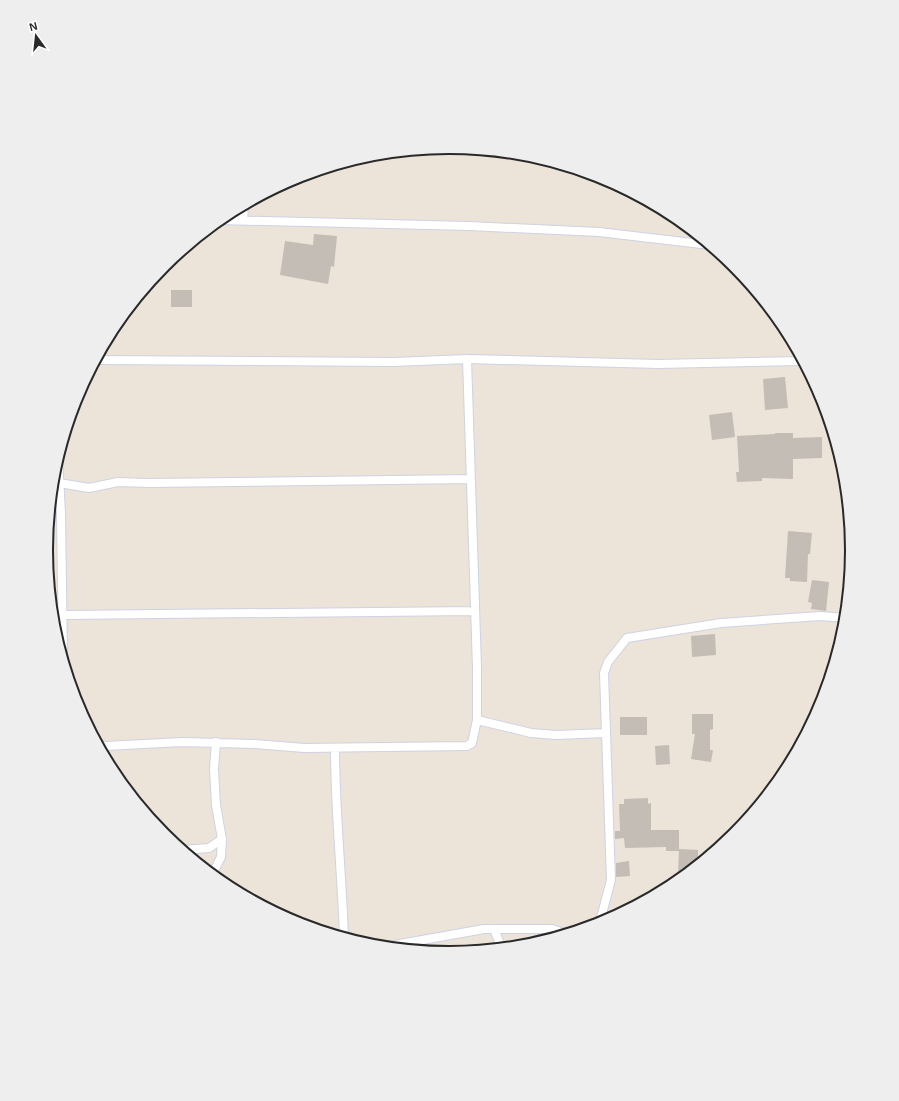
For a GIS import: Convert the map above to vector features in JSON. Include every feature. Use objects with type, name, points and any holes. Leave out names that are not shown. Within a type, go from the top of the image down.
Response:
[{"type":"street","points":[[243,220],[244,212]]},
{"type":"street","points":[[231,220],[469,226],[599,232],[701,244]]},
{"type":"street","points":[[102,360],[394,362],[467,359],[658,364],[798,361]]},
{"type":"street","points":[[104,746],[216,742],[304,748],[335,748],[467,746],[472,743],[477,720],[477,668],[467,359]]},
{"type":"street","points":[[59,483],[89,488],[118,482],[148,483],[471,479]]},
{"type":"street","points":[[59,483],[63,638]]},
{"type":"street","points":[[64,615],[474,611]]},
{"type":"street","points":[[601,917],[611,880],[604,673],[608,662],[627,638],[721,623],[820,616],[840,618]]},
{"type":"street","points":[[477,720],[531,733],[556,735],[606,733]]},
{"type":"street","points":[[215,870],[221,857],[222,839],[216,805],[214,769],[216,742]]},
{"type":"street","points":[[335,748],[335,787],[344,932]]},
{"type":"street","points":[[189,850],[209,848],[222,839]]},
{"type":"street","points":[[402,944],[484,929],[552,928],[559,931]]},
{"type":"street","points":[[494,929],[500,944]]},
{"type":"building","points":[[314,234],[337,236],[334,267],[331,266],[328,284],[280,275],[285,241],[313,245]]},
{"type":"building","points":[[171,290],[192,290],[192,307],[171,307]]},
{"type":"building","points":[[785,377],[788,408],[765,410],[763,379]]},
{"type":"building","points":[[732,412],[735,437],[712,440],[709,415]]},
{"type":"building","points":[[793,433],[793,438],[822,437],[822,458],[793,459],[793,479],[762,478],[762,481],[737,482],[736,472],[739,472],[737,436]]},
{"type":"building","points":[[788,531],[812,533],[810,554],[808,554],[807,582],[790,581],[790,578],[785,578]]},
{"type":"building","points":[[812,580],[829,582],[826,611],[811,609],[812,603],[808,602]]},
{"type":"building","points":[[715,634],[716,655],[692,657],[691,636]]},
{"type":"building","points":[[692,714],[713,714],[713,729],[710,730],[710,750],[713,750],[711,762],[691,759],[695,734],[692,734]]},
{"type":"building","points":[[620,717],[647,717],[647,735],[620,735]]},
{"type":"building","points":[[669,745],[670,764],[656,765],[655,746]]},
{"type":"building","points":[[648,798],[648,804],[651,803],[651,830],[679,830],[679,851],[666,851],[666,847],[625,848],[624,838],[615,839],[615,831],[620,831],[619,804],[624,804],[624,799]]},
{"type":"building","points":[[679,849],[698,850],[698,859],[678,874]]},
{"type":"building","points":[[629,861],[630,876],[616,877],[616,863]]}]
